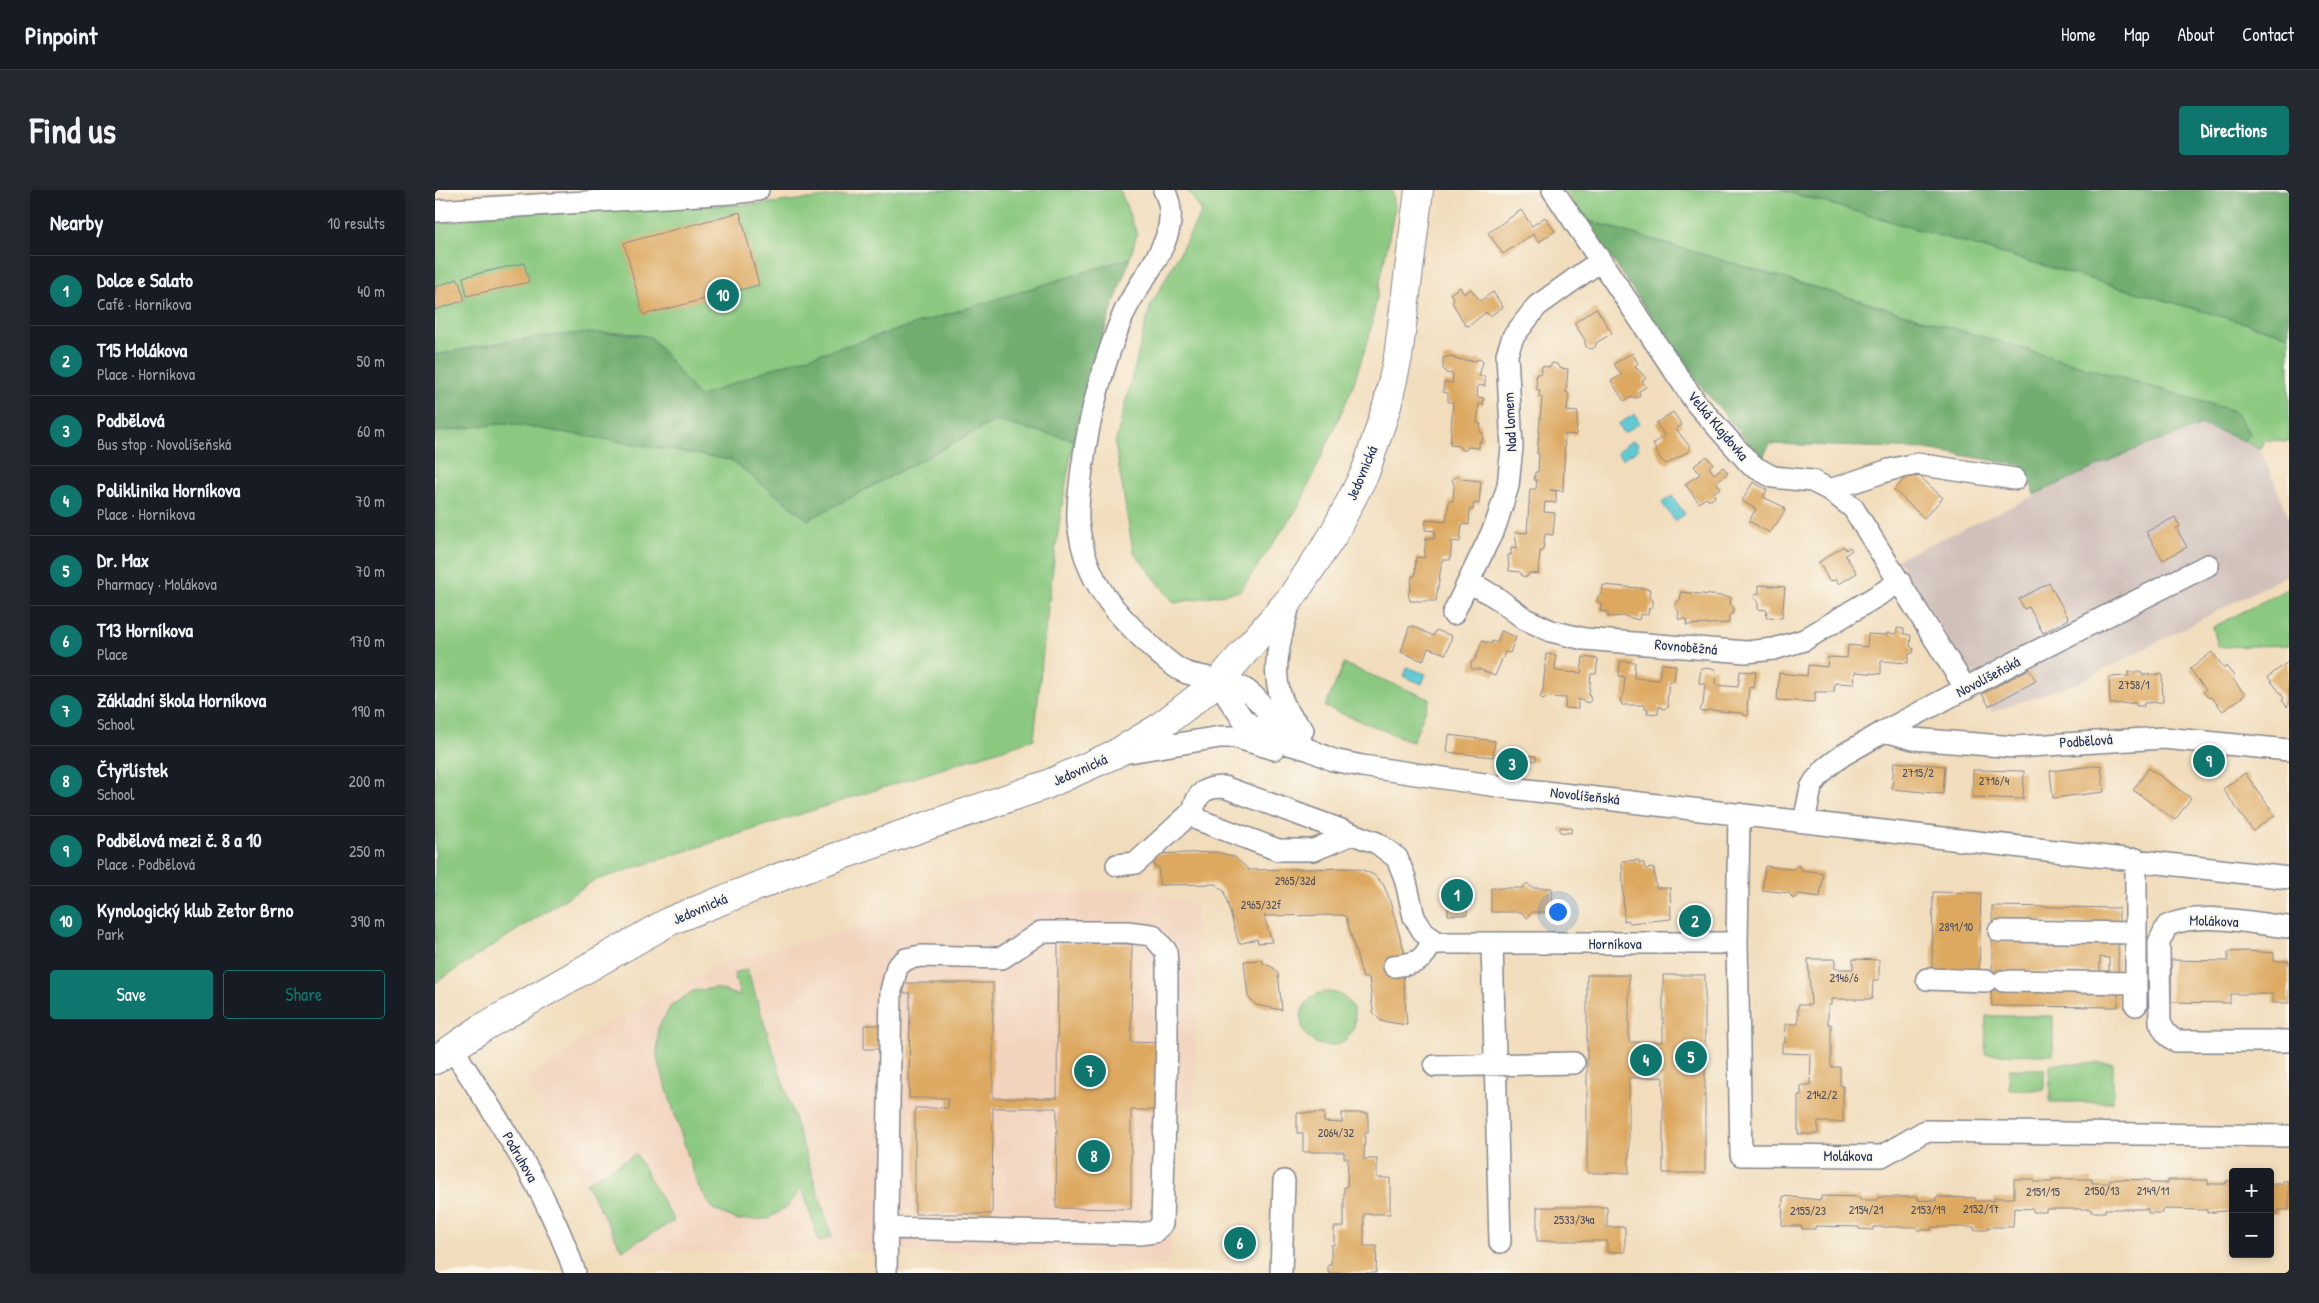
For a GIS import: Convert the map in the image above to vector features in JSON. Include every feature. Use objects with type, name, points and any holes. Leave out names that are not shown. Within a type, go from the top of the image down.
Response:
[{"type":"main road","name":"Jedovnická","points":[[443,1054],[482,1028],[640,937],[702,907],[887,838],[1046,785],[1115,754],[1157,729],[1220,680],[1291,598],[1332,537],[1365,473],[1387,406],[1399,357],[1419,190]]},
{"type":"street","points":[[435,212],[732,194],[757,190]]},
{"type":"street","points":[[1164,190],[1170,205],[1170,226],[1163,246],[1125,311],[1110,350],[1086,442],[1078,504],[1079,522],[1084,552],[1096,582],[1122,617],[1161,654],[1184,672],[1220,680]]},
{"type":"street","name":"Velká Klajdovka","points":[[1553,190],[1696,404],[1751,465],[1773,476],[1812,481],[1830,490],[1853,508],[1966,689]]},
{"type":"street","name":"Nad lomem","points":[[1453,614],[1470,582],[1504,504],[1511,469],[1512,447],[1507,354],[1513,337],[1537,306],[1600,261]]},
{"type":"street","points":[[1830,490],[1880,472],[1917,464],[2015,479]]},
{"type":"street","name":"Novolíšeňská","points":[[1804,822],[1811,788],[1826,768],[1885,731],[2208,565]]},
{"type":"street","name":"Rovnoběžná","points":[[1470,582],[1497,598],[1525,619],[1551,631],[1585,639],[1746,652],[1774,649],[1803,640],[1900,582]]},
{"type":"street","points":[[1291,598],[1275,659],[1276,680],[1282,702],[1293,721],[1333,760]]},
{"type":"street","name":"Novolíšeňská","points":[[1220,680],[1230,701],[1243,719],[1263,732],[1285,743],[1310,750],[1333,760],[1391,771],[1511,788],[2289,878]]},
{"type":"street","name":"Podbělová","points":[[1885,731],[1913,739],[1997,746],[2163,738],[2289,750]]},
{"type":"street","points":[[1115,754],[1227,737],[1251,741],[1281,751],[1333,760]]},
{"type":"street","points":[[1117,865],[1136,863],[1193,811],[1195,802],[1203,792],[1211,787],[1224,787],[1258,798],[1377,843],[1397,858],[1405,878],[1415,917],[1424,933],[1433,940],[1428,952],[1421,960],[1394,966]]},
{"type":"street","points":[[1193,811],[1199,820],[1278,850],[1314,850],[1352,834]]},
{"type":"street","name":"Molákova","points":[[1739,814],[1737,943],[1741,1155],[1882,1156],[1925,1131],[2289,1136]]},
{"type":"street","points":[[2136,859],[2136,1005]]},
{"type":"street","name":"Molákova","points":[[2289,927],[2231,921],[2185,919],[2167,926],[2159,942],[2160,1022],[2164,1032],[2170,1038],[2176,1041],[2289,1041]]},
{"type":"street","points":[[1999,931],[2136,933]]},
{"type":"street","points":[[886,1273],[891,991],[897,967],[906,959],[921,956],[1002,958],[1041,932],[1127,932],[1152,936],[1166,951],[1167,966],[1162,1224],[1154,1232],[1139,1234],[887,1228]]},
{"type":"street","name":"Horníkova","points":[[1433,940],[1438,944],[1737,943]]},
{"type":"street","points":[[1492,944],[1500,1242]]},
{"type":"street","points":[[1927,979],[2136,983]]},
{"type":"street","name":"Podruhova","points":[[443,1054],[521,1154],[565,1244],[575,1273]]},
{"type":"street","points":[[1435,1066],[1574,1063]]},
{"type":"street","points":[[1281,1273],[1284,1181]]},
{"type":"shaded area","points":[[2202,425],[2260,449],[2289,517],[2289,574],[2082,681],[1992,712],[1973,678],[1975,672],[1968,669],[1898,559],[2129,452]]},
{"type":"shaded area","points":[[1144,890],[1196,905],[1195,1110],[1171,1111],[1171,1257],[1165,1266],[1061,1265],[1041,1252],[619,1252],[526,1080],[601,1027],[726,961],[989,894]]},
{"type":"green space","points":[[892,190],[1120,190],[1137,234],[1130,258],[767,370],[699,397],[651,337],[623,332],[515,340],[435,355],[435,224],[490,214],[761,204]]},
{"type":"green space","points":[[1188,190],[1392,190],[1395,207],[1369,337],[1351,391],[1299,506],[1240,591],[1174,603],[1133,551],[1115,444],[1150,307],[1202,212]]},
{"type":"green space","points":[[1565,190],[1781,190],[2289,336],[2289,441],[2264,440],[2260,449],[2244,441],[2250,434],[2234,411],[1586,220]]},
{"type":"green space","points":[[1781,190],[2289,190],[2289,336]]},
{"type":"green space","points":[[1586,220],[2234,411],[2250,434],[2244,441],[2202,425],[2129,452],[2034,495],[2029,476],[2019,465],[1925,449],[1770,444],[1762,459],[1684,366]]},
{"type":"green space","points":[[1130,258],[1089,375],[1074,440],[995,421],[808,520],[731,460],[506,423],[435,432],[435,355],[515,340],[571,334],[625,334],[651,337],[699,397],[767,370]]},
{"type":"green space","points":[[995,421],[1074,440],[1055,551],[1034,739],[593,881],[435,983],[435,432],[506,423],[732,460],[808,520]]},
{"type":"green space","points":[[2289,588],[2289,645],[2218,647],[2213,627]]},
{"type":"green space","points":[[1344,664],[1430,699],[1413,742],[1325,707]]},
{"type":"green space","points":[[747,969],[832,1237],[819,1242],[802,1188],[788,1206],[767,1219],[737,1220],[713,1209],[697,1184],[657,1058],[658,1028],[671,1006],[693,991],[715,988],[740,996],[734,973]]},
{"type":"green space","points":[[1323,992],[1333,992],[1343,996],[1351,1004],[1355,1019],[1351,1034],[1343,1042],[1333,1046],[1323,1046],[1313,1042],[1305,1034],[1301,1024],[1301,1014],[1305,1004],[1313,996]]},
{"type":"green space","points":[[1986,1016],[2053,1016],[2053,1055],[1985,1054]]},
{"type":"green space","points":[[2113,1063],[2113,1102],[2050,1102],[2050,1064]]},
{"type":"green space","points":[[2009,1069],[2044,1069],[2044,1090],[2009,1090]]},
{"type":"green space","points":[[636,1154],[674,1221],[622,1250],[586,1183]]},
{"type":"water","points":[[1635,414],[1640,423],[1624,433],[1618,424]]},
{"type":"water","points":[[1632,441],[1638,444],[1638,450],[1622,459],[1618,454],[1619,450]]},
{"type":"water","points":[[1672,496],[1685,514],[1675,521],[1662,503]]},
{"type":"water","points":[[1407,667],[1426,674],[1422,684],[1403,676]]},
{"type":"building","points":[[1521,210],[1532,226],[1545,217],[1555,231],[1539,242],[1533,234],[1503,254],[1488,233]]},
{"type":"building","points":[[740,212],[759,285],[643,315],[624,243]]},
{"type":"building","points":[[524,263],[529,282],[467,296],[463,277]]},
{"type":"building","points":[[458,279],[465,300],[435,310],[435,287]]},
{"type":"building","points":[[1460,287],[1464,294],[1471,289],[1480,301],[1493,292],[1503,307],[1490,316],[1486,312],[1469,326],[1465,325],[1452,302],[1455,300],[1450,294]]},
{"type":"building","points":[[1596,308],[1612,333],[1596,343],[1596,346],[1592,349],[1587,348],[1585,340],[1574,323]]},
{"type":"building","points":[[1632,353],[1638,363],[1635,366],[1646,378],[1642,381],[1646,387],[1639,391],[1640,396],[1624,401],[1611,381],[1621,375],[1614,364]]},
{"type":"building","points":[[1454,357],[1454,359],[1474,361],[1480,359],[1483,362],[1479,376],[1485,376],[1485,386],[1478,385],[1477,397],[1484,398],[1483,405],[1479,404],[1477,423],[1481,424],[1480,432],[1483,433],[1482,442],[1479,441],[1479,448],[1468,447],[1466,450],[1461,450],[1459,446],[1450,445],[1453,402],[1448,402],[1448,393],[1443,392],[1444,382],[1452,383],[1453,374],[1446,373],[1443,368],[1443,358]]},
{"type":"building","points":[[1552,363],[1557,364],[1559,368],[1568,369],[1566,393],[1569,393],[1567,411],[1578,412],[1576,435],[1565,434],[1563,491],[1550,490],[1556,491],[1556,503],[1545,502],[1544,512],[1555,513],[1553,535],[1545,534],[1543,551],[1540,551],[1538,574],[1529,573],[1527,577],[1522,576],[1520,572],[1509,571],[1508,555],[1511,555],[1511,547],[1517,548],[1515,532],[1527,533],[1530,489],[1536,489],[1537,480],[1534,480],[1535,472],[1538,472],[1539,454],[1537,454],[1542,397],[1539,397],[1540,390],[1537,390],[1536,374],[1541,374],[1542,366],[1550,367]]},
{"type":"building","points":[[1673,412],[1682,425],[1676,429],[1690,447],[1689,451],[1667,464],[1661,460],[1653,444],[1665,436],[1656,423]]},
{"type":"building","points":[[1707,456],[1713,464],[1709,467],[1714,474],[1723,467],[1728,473],[1716,482],[1721,488],[1714,492],[1715,497],[1711,500],[1706,498],[1699,503],[1685,484],[1700,474],[1694,466]]},
{"type":"building","points":[[1913,470],[1943,498],[1924,518],[1894,490]]},
{"type":"building","points":[[1458,476],[1461,479],[1481,481],[1479,504],[1474,503],[1473,510],[1470,509],[1469,525],[1462,524],[1460,542],[1452,541],[1450,560],[1442,560],[1436,601],[1410,601],[1408,593],[1412,576],[1415,576],[1416,557],[1424,558],[1426,538],[1434,539],[1435,531],[1425,530],[1426,520],[1446,522],[1449,501],[1453,501],[1454,485],[1452,479]]},
{"type":"building","points":[[1753,482],[1767,490],[1763,497],[1784,507],[1785,511],[1770,533],[1749,521],[1756,509],[1742,501]]},
{"type":"building","points":[[2175,517],[2180,527],[2176,528],[2187,547],[2163,560],[2146,532]]},
{"type":"building","points":[[1844,546],[1846,550],[1850,547],[1852,550],[1845,555],[1857,573],[1839,584],[1836,580],[1829,581],[1819,562]]},
{"type":"building","points":[[2049,583],[2069,619],[2043,633],[2029,607],[2024,609],[2019,599]]},
{"type":"building","points":[[1603,585],[1650,589],[1649,597],[1653,600],[1653,606],[1649,608],[1648,615],[1640,614],[1639,620],[1624,616],[1608,617],[1608,612],[1600,611],[1601,603],[1597,601],[1598,596],[1602,594]]},
{"type":"building","points":[[1759,585],[1785,587],[1782,618],[1766,617],[1767,610],[1758,609],[1758,601],[1754,598],[1755,594],[1759,593]]},
{"type":"building","points":[[1681,592],[1731,597],[1730,604],[1734,608],[1733,614],[1729,615],[1729,623],[1686,625],[1687,619],[1678,619],[1679,611],[1675,608],[1676,603],[1680,600]]},
{"type":"building","points":[[1413,626],[1433,636],[1436,630],[1452,636],[1446,654],[1428,648],[1423,661],[1401,652],[1409,627]]},
{"type":"building","points":[[1897,628],[1904,629],[1904,634],[1911,635],[1910,646],[1914,649],[1913,653],[1909,654],[1908,663],[1881,661],[1881,674],[1855,672],[1854,684],[1835,683],[1834,692],[1815,692],[1815,702],[1777,700],[1779,673],[1807,676],[1808,665],[1827,667],[1828,657],[1847,658],[1848,645],[1867,647],[1868,634],[1897,634]]},
{"type":"building","points":[[1501,631],[1516,637],[1510,653],[1505,652],[1495,676],[1479,669],[1471,669],[1471,662],[1475,660],[1482,641],[1491,644],[1492,641],[1497,643]]},
{"type":"building","points":[[2212,652],[2224,668],[2226,666],[2234,676],[2232,678],[2245,695],[2223,711],[2211,697],[2209,698],[2203,692],[2206,690],[2190,669]]},
{"type":"building","points":[[1546,654],[1556,655],[1555,671],[1581,673],[1583,657],[1598,659],[1596,674],[1591,674],[1589,694],[1591,700],[1588,703],[1578,699],[1578,709],[1565,708],[1566,698],[1549,697],[1542,699],[1540,696],[1543,690]]},
{"type":"building","points":[[1620,661],[1635,662],[1634,678],[1659,680],[1661,664],[1676,665],[1674,681],[1669,681],[1667,701],[1669,707],[1663,709],[1659,706],[1658,714],[1647,713],[1648,709],[1645,708],[1645,705],[1622,705],[1620,699],[1623,697],[1625,677],[1619,676]]},
{"type":"building","points":[[2289,661],[2289,705],[2287,707],[2282,700],[2284,698],[2268,677]]},
{"type":"building","points":[[1701,668],[1716,669],[1715,685],[1738,687],[1740,671],[1756,672],[1754,688],[1749,687],[1747,708],[1749,714],[1747,716],[1741,713],[1709,710],[1702,712],[1700,710],[1703,704],[1705,684],[1699,683]]},
{"type":"building","points":[[2029,669],[2036,681],[1989,706],[1982,694]]},
{"type":"building","points":[[2128,672],[2141,672],[2142,675],[2162,674],[2163,702],[2144,703],[2144,706],[2136,706],[2136,703],[2110,704],[2109,677],[2129,676]]},
{"type":"building","points":[[1449,735],[1495,741],[1493,757],[1447,752]]},
{"type":"building","points":[[1525,755],[1536,756],[1536,761],[1524,759]]},
{"type":"building","points":[[2203,757],[2216,758],[2215,765],[2203,764]]},
{"type":"building","points":[[1894,762],[1945,766],[1943,794],[1892,789]]},
{"type":"building","points":[[2101,765],[2104,792],[2053,798],[2050,771]]},
{"type":"building","points":[[2149,768],[2191,798],[2175,820],[2133,790]]},
{"type":"building","points":[[1973,770],[2024,771],[2023,799],[1972,797]]},
{"type":"building","points":[[2245,773],[2275,815],[2253,831],[2223,789]]},
{"type":"building","points":[[1560,827],[1572,828],[1571,833],[1560,832]]},
{"type":"building","points":[[1216,852],[1235,857],[1249,870],[1351,868],[1363,870],[1374,875],[1383,884],[1388,895],[1406,957],[1403,974],[1407,1025],[1381,1021],[1373,1012],[1369,978],[1363,978],[1346,917],[1342,915],[1264,916],[1272,942],[1258,943],[1257,939],[1239,944],[1224,891],[1215,884],[1159,885],[1159,867],[1155,867],[1152,854]]},
{"type":"building","points":[[1639,860],[1639,863],[1644,863],[1645,869],[1654,868],[1656,888],[1670,888],[1671,919],[1630,923],[1628,920],[1624,921],[1622,861]]},
{"type":"building","points":[[1798,865],[1802,870],[1823,873],[1820,897],[1799,894],[1793,899],[1789,893],[1762,890],[1765,866],[1792,869]]},
{"type":"building","points":[[1449,882],[1468,883],[1467,915],[1448,915]]},
{"type":"building","points":[[1527,883],[1532,888],[1552,888],[1553,912],[1532,912],[1527,918],[1521,912],[1491,912],[1491,888],[1522,888]]},
{"type":"building","points":[[1933,892],[1981,893],[1979,973],[1932,972]]},
{"type":"building","points":[[1992,906],[2119,908],[2119,923],[1992,921]]},
{"type":"building","points":[[1689,914],[1701,914],[1701,928],[1689,928]]},
{"type":"building","points":[[1992,941],[2118,943],[2118,972],[2109,972],[2109,958],[2100,957],[2100,972],[1992,971]]},
{"type":"building","points":[[1058,943],[1132,944],[1131,1042],[1160,1043],[1160,1110],[1131,1110],[1131,1209],[1056,1208],[1057,1108],[993,1108],[992,1214],[915,1214],[915,1108],[948,1108],[948,1098],[909,1098],[910,993],[904,993],[904,983],[993,983],[993,1098],[1057,1098]]},
{"type":"building","points":[[2228,952],[2274,953],[2274,961],[2289,961],[2289,1003],[2273,1003],[2273,994],[2230,994],[2230,1003],[2171,1002],[2171,960],[2228,961]]},
{"type":"building","points":[[1808,959],[1835,959],[1835,969],[1853,969],[1853,959],[1879,960],[1879,980],[1873,980],[1872,999],[1831,999],[1831,1005],[1828,1005],[1828,1024],[1831,1024],[1831,1067],[1840,1067],[1840,1085],[1843,1086],[1843,1122],[1818,1122],[1818,1134],[1798,1134],[1798,1095],[1801,1095],[1801,1085],[1810,1085],[1811,1054],[1782,1053],[1782,1043],[1785,1043],[1786,1024],[1798,1024],[1798,1005],[1811,1005]]},
{"type":"building","points":[[1262,960],[1263,963],[1274,968],[1278,973],[1282,1010],[1256,1005],[1248,997],[1244,961]]},
{"type":"building","points":[[1587,975],[1629,975],[1629,1042],[1663,1042],[1663,975],[1705,975],[1705,1173],[1663,1173],[1663,1077],[1629,1078],[1629,1173],[1587,1173]]},
{"type":"building","points":[[1991,990],[2118,991],[2118,1007],[1992,1006]]},
{"type":"building","points":[[864,1025],[879,1025],[879,1049],[864,1049]]},
{"type":"building","points":[[1297,1113],[1324,1113],[1324,1122],[1342,1123],[1342,1113],[1368,1113],[1368,1133],[1365,1133],[1364,1159],[1377,1159],[1377,1178],[1390,1178],[1390,1214],[1364,1214],[1364,1246],[1377,1246],[1376,1273],[1328,1273],[1328,1265],[1331,1265],[1331,1245],[1334,1245],[1334,1227],[1344,1227],[1344,1187],[1347,1187],[1348,1158],[1344,1158],[1344,1152],[1303,1152],[1303,1133],[1297,1133]]},
{"type":"building","points":[[2014,1179],[2034,1179],[2034,1182],[2052,1182],[2052,1179],[2092,1179],[2092,1183],[2110,1183],[2110,1179],[2150,1180],[2150,1183],[2168,1183],[2168,1180],[2208,1180],[2208,1184],[2226,1184],[2226,1181],[2229,1181],[2229,1210],[2207,1213],[2207,1210],[2162,1209],[2162,1213],[2148,1213],[2148,1209],[2105,1209],[2105,1212],[2091,1212],[2091,1209],[2046,1209],[2046,1212],[2033,1212],[2033,1209],[2014,1208],[2013,1227],[1988,1227],[1988,1230],[1974,1230],[1974,1227],[1931,1227],[1931,1230],[1917,1230],[1917,1227],[1873,1227],[1873,1230],[1859,1229],[1859,1227],[1815,1226],[1815,1229],[1802,1229],[1802,1226],[1782,1226],[1783,1196],[1821,1200],[1821,1196],[1860,1197],[1860,1200],[1878,1200],[1878,1197],[1918,1197],[1918,1200],[1936,1201],[1936,1197],[1976,1198],[1975,1201],[1994,1201],[1994,1198],[2014,1198]]},
{"type":"building","points":[[2283,1181],[2289,1181],[2289,1210],[2278,1210],[2278,1214],[2274,1214],[2274,1184],[2283,1184]]},
{"type":"building","points":[[1537,1207],[1607,1207],[1607,1227],[1625,1227],[1625,1252],[1607,1252],[1607,1241],[1537,1241]]},
{"type":"building","points":[[1234,1237],[1246,1237],[1246,1250],[1234,1250]]},
{"type":"place","name":"Kynologický klub Zetor Brno","points":[[723,295]]},
{"type":"place","name":"Podbělová mezi č. 8 a 10","points":[[2209,761]]},
{"type":"place","name":"Podbělová","points":[[1512,764]]},
{"type":"place","name":"Dolce e Salato","points":[[1457,895]]},
{"type":"place","name":"T15 Molákova","points":[[1695,921]]},
{"type":"place","name":"Dr. Max","points":[[1691,1057]]},
{"type":"place","name":"Poliklinika Horníkova","points":[[1646,1060]]},
{"type":"place","name":"Základní škola Horníkova","points":[[1090,1071]]},
{"type":"place","name":"Čtyřlístek","points":[[1094,1156]]},
{"type":"place","name":"T13 Horníkova","points":[[1240,1243]]}]
